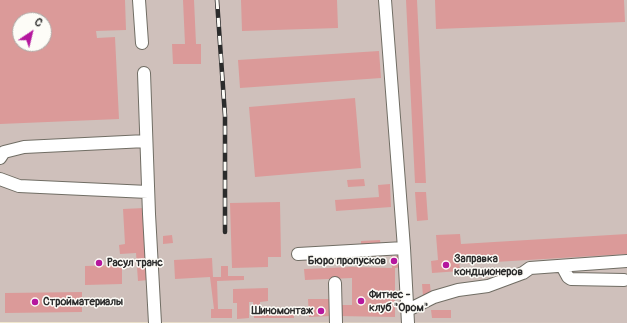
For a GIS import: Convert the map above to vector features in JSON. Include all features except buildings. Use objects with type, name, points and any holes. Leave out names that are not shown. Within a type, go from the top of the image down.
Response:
[{"type":"lane","points":[[138,0],[142,42]]},
{"type":"lane","points":[[385,0],[404,248],[408,323]]},
{"type":"lane","points":[[144,73],[148,192],[155,323]]},
{"type":"lane","points":[[0,158],[4,152],[24,147],[146,141]]},
{"type":"lane","points":[[0,179],[19,186],[148,192]]},
{"type":"lane","points":[[298,254],[404,248]]},
{"type":"lane","points":[[408,310],[434,297],[458,290],[488,286],[523,273],[530,268],[627,261]]},
{"type":"lane","points":[[562,266],[568,277],[571,279],[624,280]]},
{"type":"lane","points":[[335,283],[336,323]]},
{"type":"shaded area","points":[[0,0],[627,0],[627,323],[0,322]]},
{"type":"railway","points":[[217,0],[225,116],[225,232]]},
{"type":"place","name":"Бюро пропусков","points":[[394,261]]},
{"type":"place","name":"Расул транс","points":[[99,263]]},
{"type":"place","name":"Заправка кондционеров","points":[[446,265]]},
{"type":"place","name":"Фитнес - клуб \"Ором\"","points":[[361,301]]},
{"type":"place","name":"Стройматериалы","points":[[35,302]]},
{"type":"place","name":"Шиномонтаж","points":[[321,311]]}]
